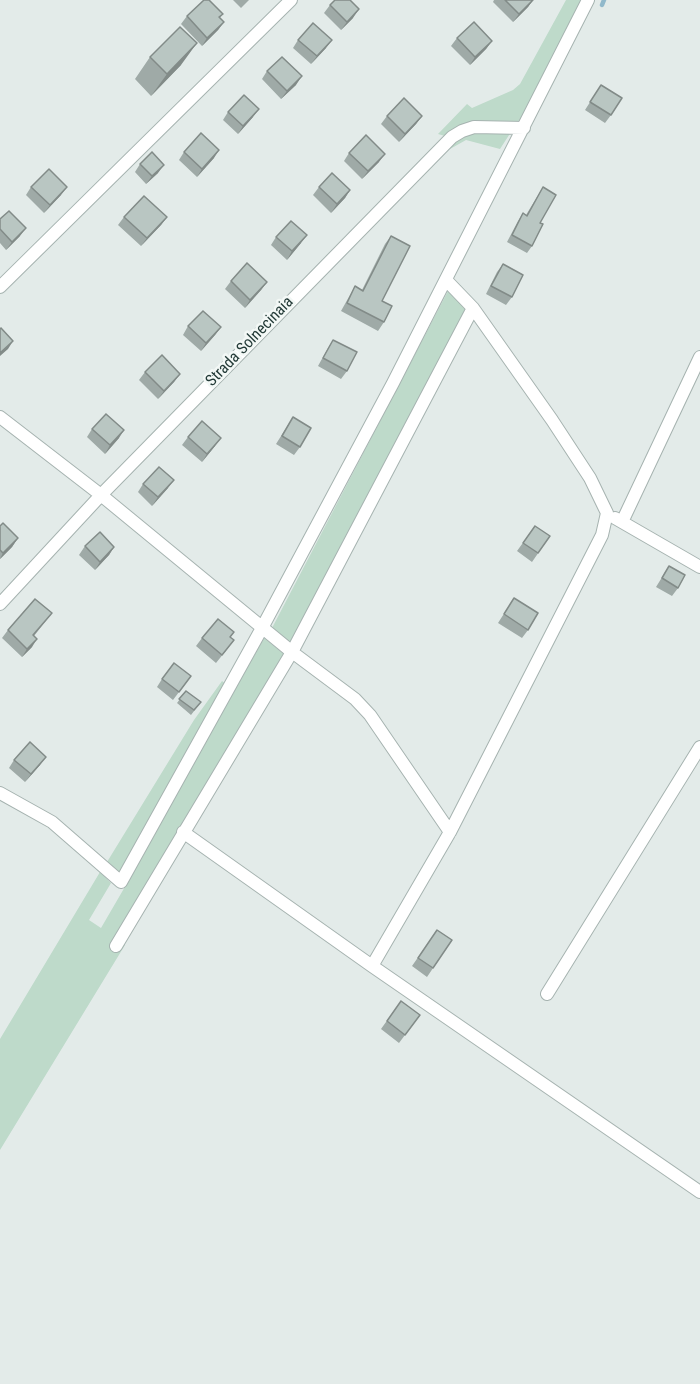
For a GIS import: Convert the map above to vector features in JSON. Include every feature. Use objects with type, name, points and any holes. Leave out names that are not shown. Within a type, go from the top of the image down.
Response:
[{"type":"street","points":[[0,287],[291,0]]},
{"type":"street","points":[[0,793],[51,822],[121,882],[262,628],[447,281],[588,0]]},
{"type":"street","name":"Strada Solnecinaia","points":[[0,604],[101,495],[452,137],[474,128],[524,128]]},
{"type":"street","points":[[447,281],[472,308],[552,420],[590,478],[607,513],[700,567]]},
{"type":"street","points":[[116,946],[291,652],[472,308]]},
{"type":"street","points":[[622,522],[700,357]]},
{"type":"street","points":[[0,417],[101,495],[291,652],[355,699],[370,715],[450,832]]},
{"type":"street","points":[[372,966],[450,832],[602,535],[607,513]]},
{"type":"street","points":[[548,994],[700,747]]},
{"type":"street","points":[[183,832],[372,966],[700,1192]]},
{"type":"green space","points":[[566,0],[582,0],[523,118],[515,123],[445,136],[438,134],[467,104],[472,108],[513,90],[520,84]]},
{"type":"green space","points":[[511,132],[500,149],[466,140],[450,149],[457,139],[475,133]]},
{"type":"green space","points":[[448,291],[466,308],[291,643],[272,628]]},
{"type":"green space","points":[[264,638],[284,654],[115,937],[125,945],[0,1150],[0,1039],[100,872],[111,883],[89,920],[101,928]]},
{"type":"green space","points":[[222,681],[227,685],[120,875],[107,862],[194,720]]},
{"type":"building","points":[[204,0],[209,0],[223,14],[219,17],[224,22],[207,38],[187,16]]},
{"type":"building","points":[[335,0],[350,0],[359,9],[347,22],[330,5]]},
{"type":"building","points":[[505,0],[533,0],[519,14]]},
{"type":"building","points":[[474,22],[492,41],[475,57],[457,38]]},
{"type":"building","points":[[313,23],[332,40],[317,56],[298,40]]},
{"type":"building","points":[[180,27],[197,43],[167,74],[150,57]]},
{"type":"building","points":[[282,57],[302,76],[287,91],[267,71]]},
{"type":"building","points":[[601,85],[622,98],[611,115],[590,102]]},
{"type":"building","points":[[244,95],[259,109],[243,126],[228,112]]},
{"type":"building","points":[[404,98],[422,116],[405,134],[387,116]]},
{"type":"building","points":[[201,133],[219,150],[202,169],[184,152]]},
{"type":"building","points":[[366,135],[385,154],[368,171],[349,153]]},
{"type":"building","points":[[152,152],[164,165],[152,176],[140,164]]},
{"type":"building","points":[[49,169],[67,187],[50,205],[31,187]]},
{"type":"building","points":[[332,173],[350,190],[337,204],[319,187]]},
{"type":"building","points":[[543,187],[556,195],[540,223],[543,224],[532,246],[512,235],[523,213],[527,216]]},
{"type":"building","points":[[144,196],[167,217],[147,238],[124,217]]},
{"type":"building","points":[[9,211],[26,228],[12,242],[0,229],[0,219]]},
{"type":"building","points":[[291,221],[307,235],[292,251],[276,237]]},
{"type":"building","points":[[391,236],[410,246],[382,301],[392,306],[384,322],[347,303],[355,286],[363,291]]},
{"type":"building","points":[[247,263],[267,282],[250,300],[231,281]]},
{"type":"building","points":[[503,264],[523,275],[512,297],[491,286]]},
{"type":"building","points":[[203,311],[221,327],[206,343],[188,326]]},
{"type":"building","points":[[0,329],[13,341],[0,353]]},
{"type":"building","points":[[333,340],[357,352],[347,371],[323,358]]},
{"type":"building","points":[[162,355],[180,374],[164,391],[145,372]]},
{"type":"building","points":[[106,414],[124,430],[110,445],[92,429]]},
{"type":"building","points":[[293,417],[311,428],[300,447],[282,436]]},
{"type":"building","points":[[202,421],[221,438],[207,454],[188,437]]},
{"type":"building","points":[[159,467],[174,480],[158,497],[143,484]]},
{"type":"building","points":[[3,523],[18,538],[3,553],[0,550],[0,526]]},
{"type":"building","points":[[535,526],[550,536],[538,553],[523,543]]},
{"type":"building","points":[[100,532],[114,547],[100,562],[85,546]]},
{"type":"building","points":[[669,566],[685,575],[678,588],[662,578]]},
{"type":"building","points":[[514,598],[538,613],[528,630],[504,614]]},
{"type":"building","points":[[35,599],[52,613],[33,635],[37,639],[27,649],[8,630]]},
{"type":"building","points":[[218,619],[234,632],[230,637],[234,640],[222,655],[202,638]]},
{"type":"building","points":[[174,663],[191,676],[179,692],[162,679]]},
{"type":"building","points":[[186,691],[201,702],[194,710],[179,699]]},
{"type":"building","points":[[30,742],[46,757],[31,774],[14,760]]},
{"type":"building","points":[[437,930],[452,940],[433,968],[418,958]]},
{"type":"building","points":[[401,1001],[420,1015],[405,1035],[387,1021]]},
{"type":"waterway","points":[[602,5],[604,0]]}]
